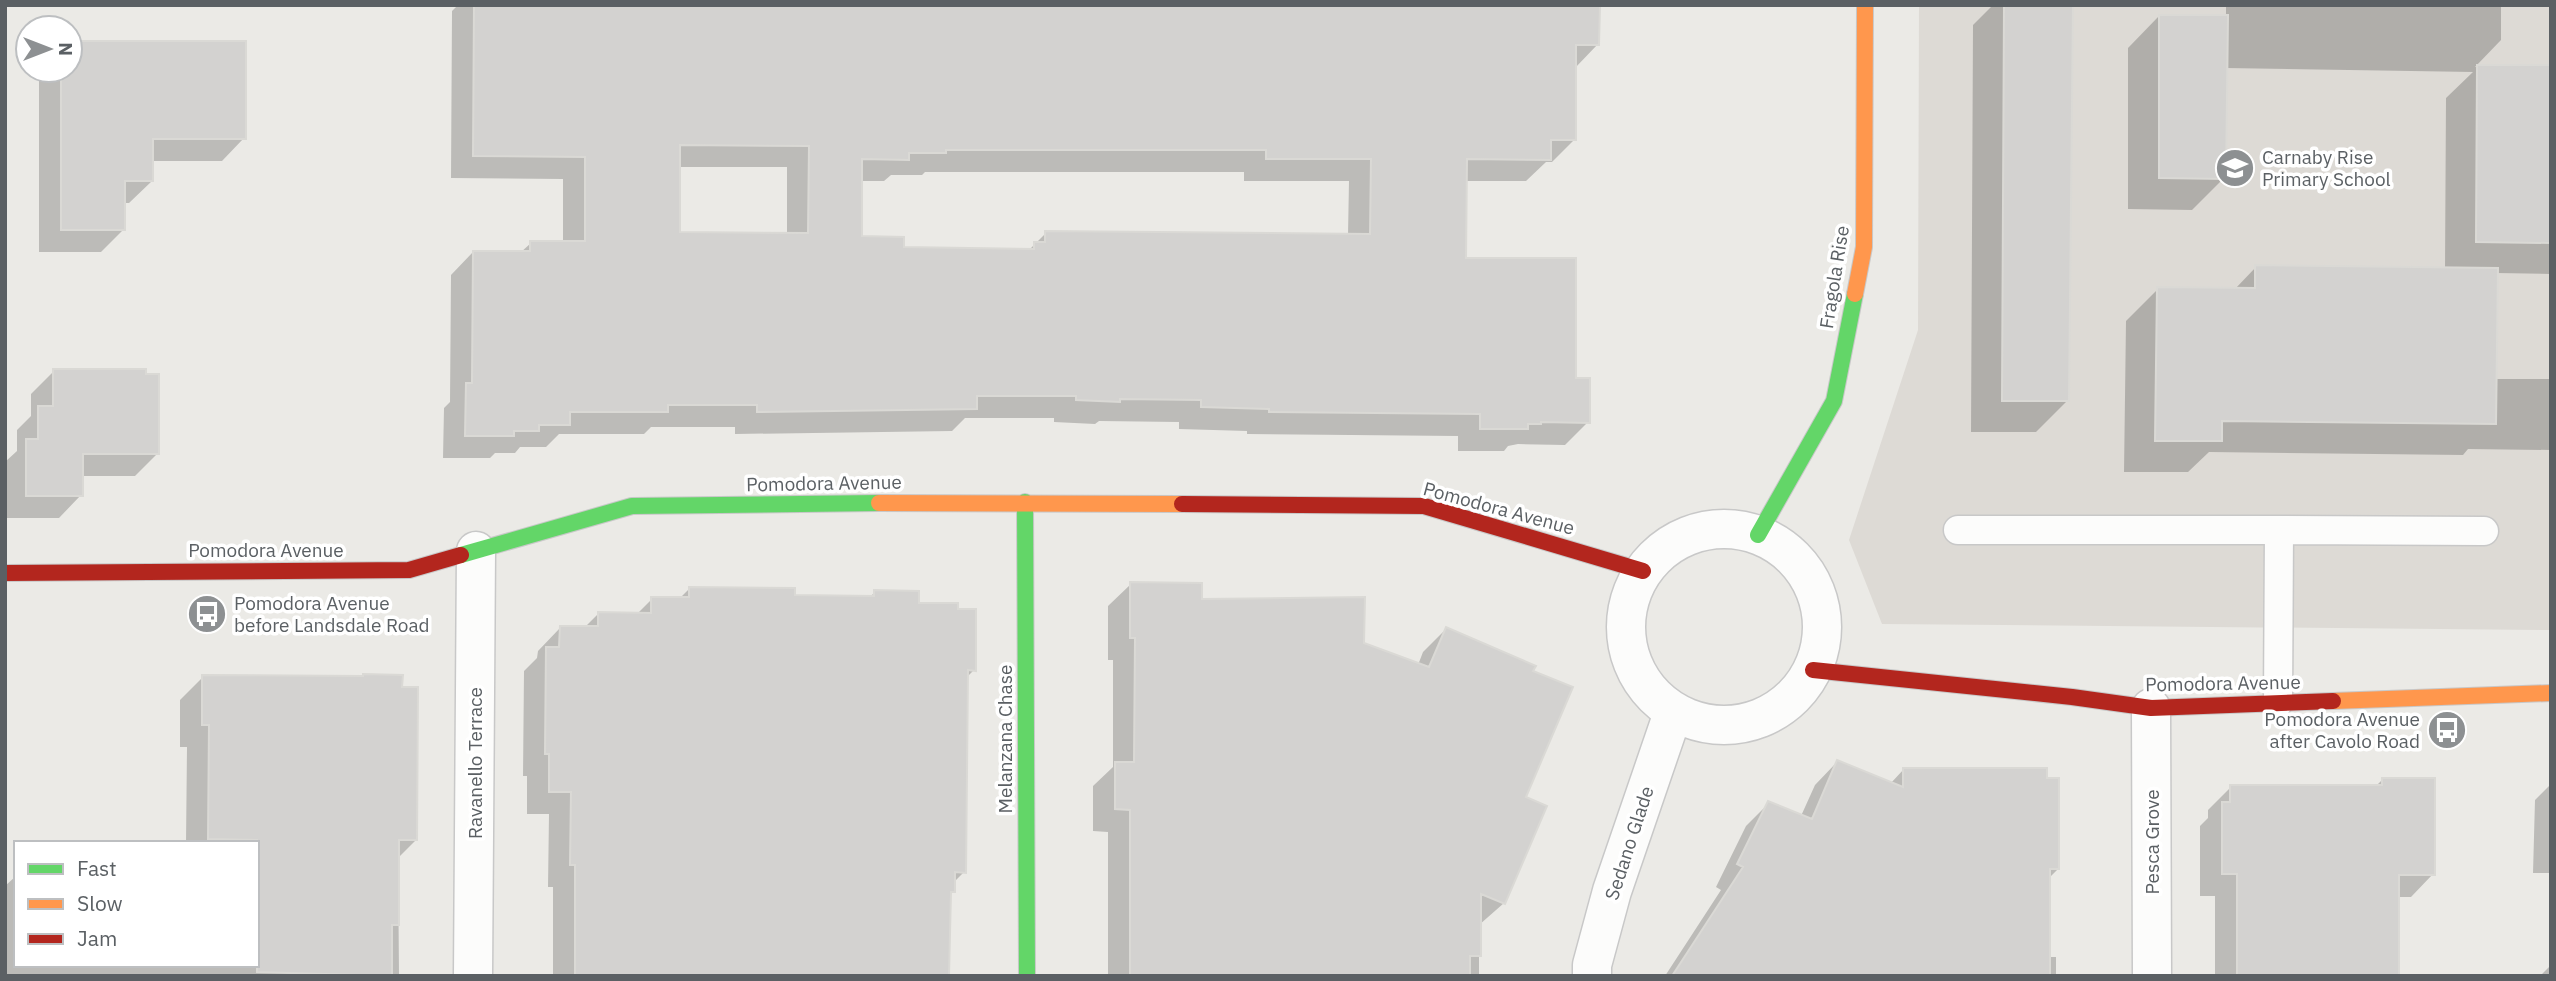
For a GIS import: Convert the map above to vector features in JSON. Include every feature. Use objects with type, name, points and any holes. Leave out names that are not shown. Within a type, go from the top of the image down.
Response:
[{"type":"street","name":"Fragola Rise","points":[[1758,535],[1834,401],[1864,247],[1865,5]]},
{"type":"street","name":"Pomodora Avenue","points":[[5,573],[409,570],[632,506],[1025,502],[1424,506],[1643,571]]},
{"type":"street","name":"Melanzana Chase","points":[[1025,502],[1027,976]]},
{"type":"street","points":[[1727,528],[1758,535],[1786,551],[1808,576],[1819,606],[1822,638],[1813,670],[1794,697],[1767,716],[1737,725],[1704,725],[1673,713],[1649,691],[1633,664],[1625,632],[1629,600],[1643,571],[1666,547],[1695,533],[1727,528]]},
{"type":"street","name":"Ravanello Terrace","points":[[474,976],[476,551]]},
{"type":"street","name":"Pomodora Avenue","points":[[1813,670],[2072,697],[2151,708],[2551,693]]},
{"type":"street","name":"Pesca Grove","points":[[2151,708],[2152,976]]},
{"type":"street","name":"Sedano Glade","points":[[1592,976],[1592,965],[1612,891],[1673,713]]},
{"type":"lane","points":[[1958,530],[2484,531]]},
{"type":"lane","points":[[2278,704],[2279,530]]},
{"type":"shaded area","name":"Carnaby Rise Primary School","points":[[1919,5],[2551,5],[2551,630],[1882,624],[1849,540],[1918,330]]},
{"type":"building","points":[[474,5],[1600,5],[1599,45],[1576,45],[1576,140],[1551,140],[1551,160],[1467,159],[1466,258],[1576,258],[1576,378],[1590,378],[1590,423],[1541,422],[1528,424],[1528,429],[1480,429],[1480,414],[1269,412],[1269,409],[1201,407],[1201,400],[1120,399],[1120,402],[1076,400],[1076,396],[977,396],[977,409],[757,412],[757,405],[668,405],[668,412],[570,412],[570,425],[539,425],[539,431],[514,431],[514,436],[465,436],[466,383],[472,383],[473,251],[530,251],[530,241],[585,241],[585,157],[473,156]],"holes":[[[680,145],[809,146],[808,233],[680,232]],[[946,150],[1266,150],[1266,159],[1371,159],[1370,234],[1045,231],[1045,242],[1034,242],[1034,249],[904,247],[904,237],[862,236],[862,159],[909,160],[909,153],[946,153]]]},
{"type":"building","points":[[2004,5],[2073,5],[2069,401],[2002,401]]},
{"type":"building","points":[[2159,15],[2228,15],[2226,179],[2159,178]]},
{"type":"building","points":[[84,41],[246,41],[246,139],[153,139],[153,181],[125,181],[125,230],[61,230],[61,84],[84,84]]},
{"type":"building","points":[[2477,65],[2551,65],[2551,243],[2476,242]]},
{"type":"building","points":[[2255,265],[2498,268],[2496,424],[2222,421],[2222,441],[2155,441],[2157,287],[2255,288]]},
{"type":"building","points":[[53,369],[146,369],[146,374],[159,374],[159,454],[83,454],[83,496],[26,496],[26,439],[38,439],[38,406],[53,406]]},
{"type":"building","points":[[1130,582],[1202,583],[1202,599],[1365,597],[1364,643],[1429,667],[1446,627],[1536,666],[1533,671],[1573,687],[1526,797],[1547,806],[1505,904],[1481,894],[1481,956],[1470,956],[1470,976],[1130,976],[1130,810],[1115,809],[1115,762],[1134,762],[1135,638],[1130,638]]},
{"type":"building","points":[[689,587],[795,588],[795,595],[874,596],[874,590],[919,591],[919,603],[958,603],[958,609],[976,609],[976,671],[968,670],[966,873],[955,872],[955,892],[951,892],[949,976],[575,976],[575,865],[570,865],[571,792],[549,792],[549,754],[545,754],[546,647],[559,647],[560,626],[598,626],[598,612],[651,613],[651,597],[689,597]]},
{"type":"building","points":[[202,675],[403,675],[402,687],[418,687],[417,840],[399,840],[399,925],[392,925],[392,976],[257,972],[259,841],[208,839],[209,725],[202,725]]},
{"type":"building","points":[[1837,760],[1903,787],[1903,768],[2047,768],[2047,778],[2059,778],[2059,869],[2050,869],[2050,976],[1672,976],[1743,867],[1737,864],[1768,801],[1812,819]]},
{"type":"building","points":[[2382,778],[2435,778],[2435,875],[2399,875],[2399,976],[2237,976],[2237,874],[2222,874],[2222,802],[2230,802],[2230,785],[2382,785]]},
{"type":"traffic: fast","points":[[1758,535],[1834,401],[1855,294]]},
{"type":"traffic: fast","points":[[1025,502],[1027,976]]},
{"type":"traffic: fast","points":[[461,555],[632,506],[879,503]]},
{"type":"traffic: slow","points":[[1855,294],[1864,247],[1865,5]]},
{"type":"traffic: slow","points":[[879,503],[1182,504]]},
{"type":"traffic: slow","points":[[2333,701],[2551,693]]},
{"type":"traffic: jam","points":[[1182,504],[1424,506],[1643,571]]},
{"type":"traffic: jam","points":[[5,573],[409,570],[461,555]]},
{"type":"traffic: jam","points":[[1813,670],[2072,697],[2151,708],[2333,701]]},
{"type":"place","name":"Carnaby Rise Primary School","points":[[2235,168]]},
{"type":"place","name":"Pomodora Avenue before Landsdale Road","points":[[207,614]]},
{"type":"place","name":"Pomodora Avenue after Cavolo Road","points":[[2447,730]]}]
